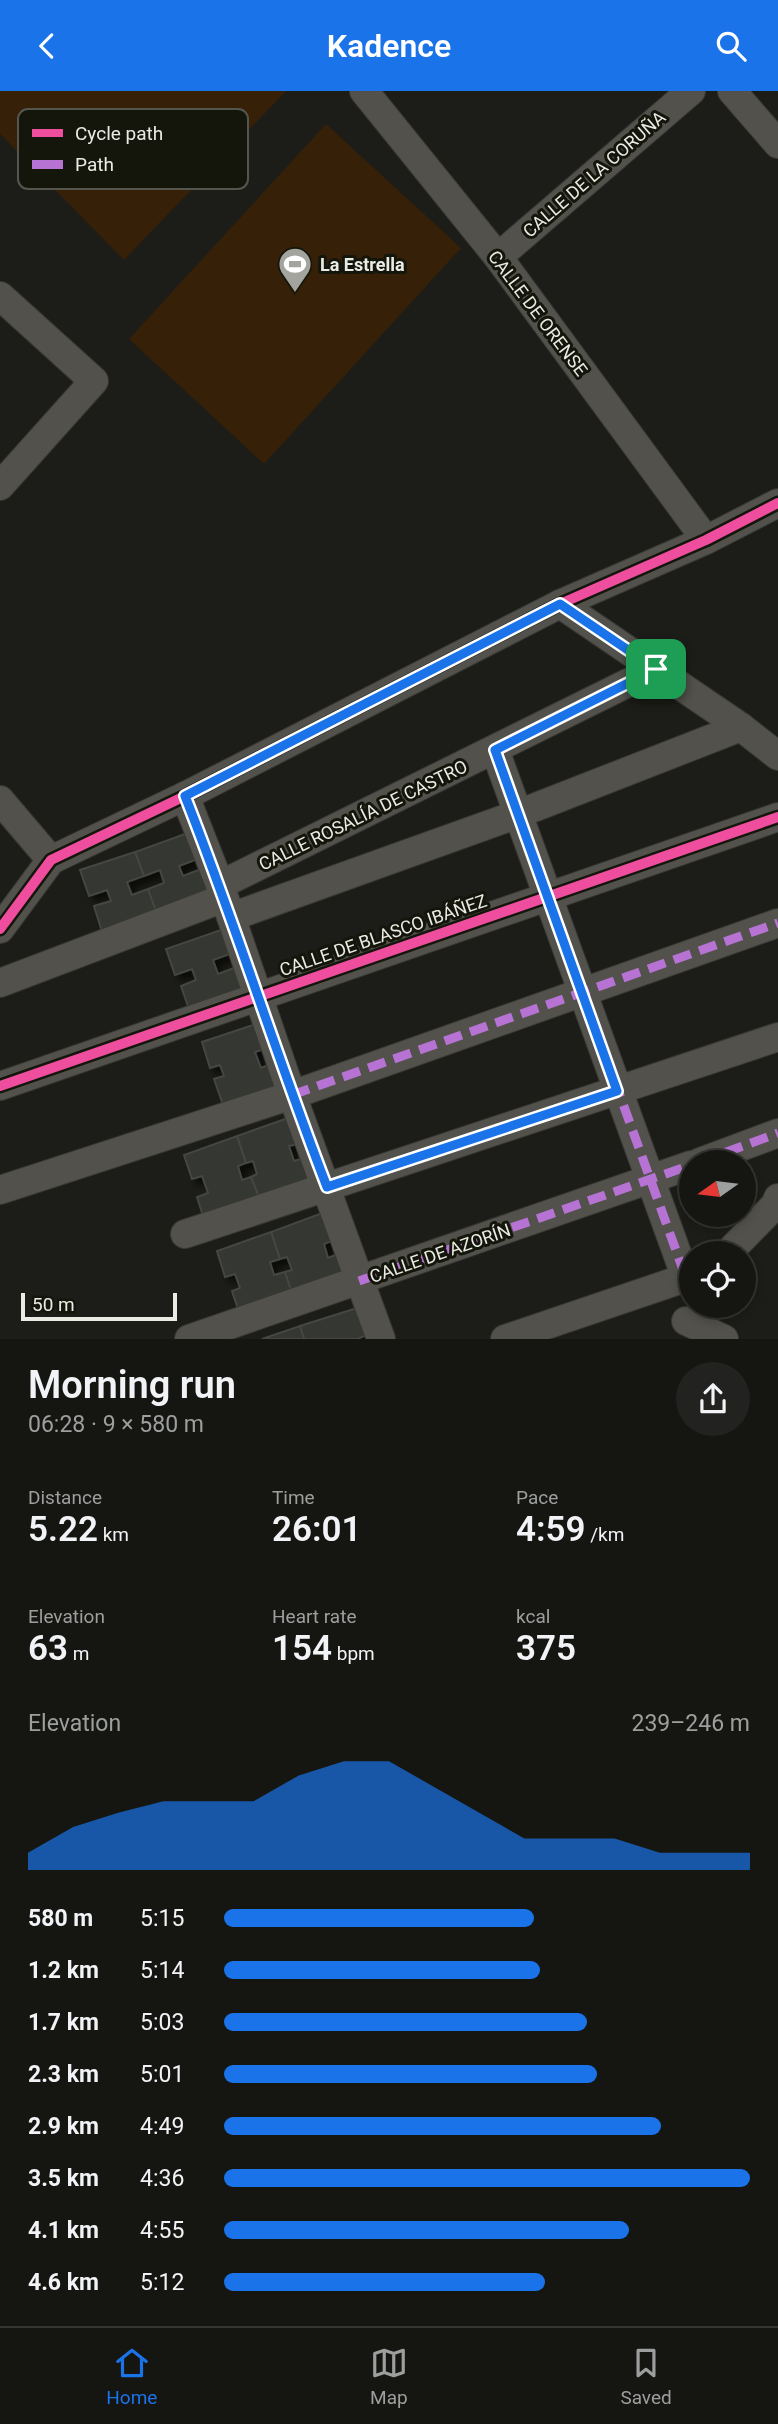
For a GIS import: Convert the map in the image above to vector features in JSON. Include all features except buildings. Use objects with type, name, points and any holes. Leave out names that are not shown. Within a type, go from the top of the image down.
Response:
[{"type":"street","name":"CALLE DE ORENSE","points":[[364,91],[498,257],[706,540]]},
{"type":"street","name":"CALLE DE LA CORUÑA","points":[[498,257],[691,91]]},
{"type":"street","points":[[732,91],[778,144]]},
{"type":"street","points":[[0,296],[94,381],[5,472]]},
{"type":"street","points":[[0,929],[51,860],[185,796],[560,604],[706,540],[778,503]]},
{"type":"street","points":[[560,604],[741,727],[778,756]]},
{"type":"street","name":"CALLE ROSALÍA DE CASTRO","points":[[225,900],[495,750],[656,669]]},
{"type":"street","points":[[0,983],[225,900],[518,814],[741,727]]},
{"type":"street","points":[[495,750],[617,1091],[679,1253]]},
{"type":"street","points":[[185,796],[225,900],[292,1095],[382,1339]]},
{"type":"street","points":[[0,800],[51,860]]},
{"type":"street","name":"CALLE DE BLASCO IBÁÑEZ","points":[[0,1086],[778,817]]},
{"type":"street","points":[[0,1190],[292,1095],[778,923]]},
{"type":"street","points":[[185,1234],[778,1037]]},
{"type":"street","points":[[732,1150],[778,1133]]},
{"type":"street","name":"CALLE DE AZORÍN","points":[[189,1339],[679,1170]]},
{"type":"street","points":[[740,1241],[777,1203]]},
{"type":"street","points":[[505,1339],[679,1280]]},
{"type":"street","points":[[683,1322],[724,1339]]},
{"type":"shaded area","points":[[0,91],[286,91],[248,131],[248,109],[18,109],[18,152],[0,134]]},
{"type":"shaded area","name":"La Estrella","points":[[326,124],[461,248],[264,464],[129,339]]},
{"type":"shaded area","points":[[54,189],[192,189],[124,260]]},
{"type":"marked path","points":[[495,750],[679,1259]]},
{"type":"marked path","points":[[292,1095],[778,923]]},
{"type":"marked path","points":[[732,1150],[778,1133]]},
{"type":"marked path","points":[[359,1281],[679,1169]]},
{"type":"cycle path","points":[[0,929],[51,860],[185,796],[560,604],[706,540],[778,503]]},
{"type":"cycle path","points":[[0,1086],[778,817]]},
{"type":"place","name":"La Estrella","points":[[295,294]]},
{"type":"route","points":[[560,604],[656,669],[495,750],[617,1091],[327,1187],[292,1095],[220,885],[185,796],[560,604]]}]
